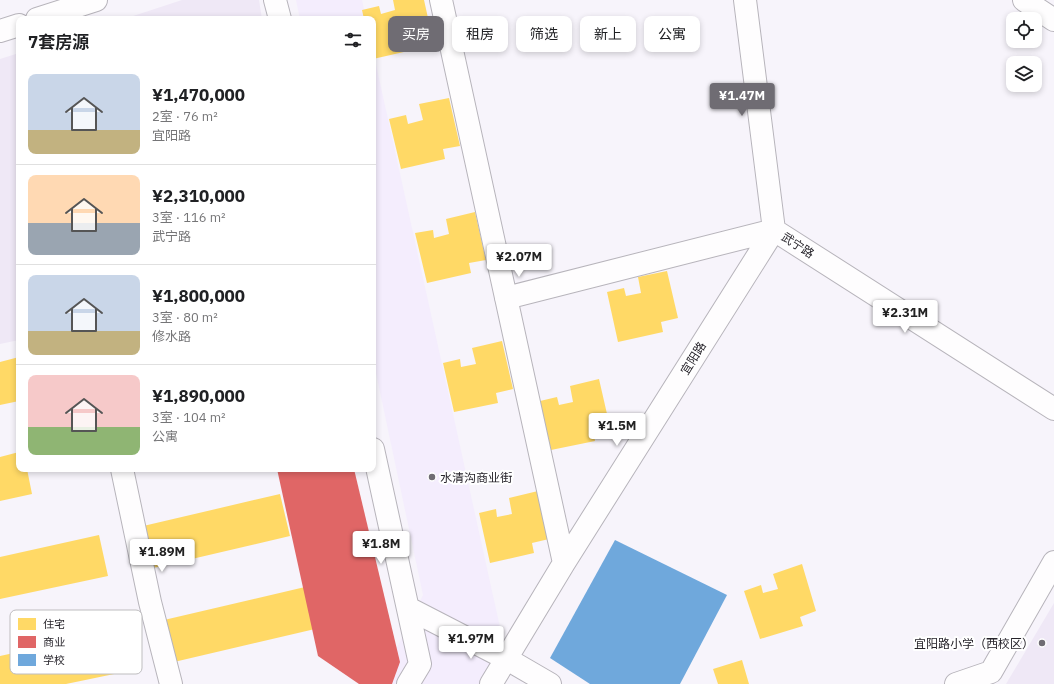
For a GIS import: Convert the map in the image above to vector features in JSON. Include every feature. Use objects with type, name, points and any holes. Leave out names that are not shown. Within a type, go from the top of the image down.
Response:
[{"type":"street","points":[[46,16],[96,0]]},
{"type":"street","points":[[275,0],[279,16]]},
{"type":"street","points":[[441,0],[564,564]]},
{"type":"street","points":[[745,0],[774,230]]},
{"type":"street","points":[[1024,0],[1054,20]]},
{"type":"street","points":[[0,31],[16,26]]},
{"type":"street","name":"武宁路","points":[[506,298],[774,230],[1054,410]]},
{"type":"street","name":"宜阳路","points":[[491,684],[564,564],[774,230]]},
{"type":"street","points":[[376,462],[420,664],[408,684]]},
{"type":"street","points":[[123,472],[150,602],[171,684]]},
{"type":"street","points":[[956,684],[991,672],[1054,562]]},
{"type":"street","points":[[408,608],[507,659],[550,684]]},
{"type":"shaded area","points":[[182,0],[259,0],[262,16],[133,16]]},
{"type":"shaded area","points":[[296,0],[362,0],[365,16],[299,16]]},
{"type":"shaded area","points":[[16,54],[16,341],[0,344],[0,59]]},
{"type":"shaded area","name":"水清沟商业街","points":[[376,65],[507,659],[494,684],[379,684],[423,595],[376,373]]},
{"type":"shaded area","name":"宜阳路小学（西校区）","points":[[1054,603],[1054,684],[1006,684]]},
{"type":"building: 住宅","points":[[393,0],[424,0],[428,16],[388,16],[388,52],[404,52],[376,58],[376,16],[363,16],[362,10],[379,6],[381,14],[395,10]]},
{"type":"building: 住宅","points":[[449,98],[460,146],[443,149],[445,159],[401,169],[389,119],[406,115],[408,124],[423,120],[419,104]]},
{"type":"building: 住宅","points":[[475,212],[486,260],[469,263],[471,273],[427,283],[415,233],[433,230],[434,238],[449,234],[446,219]]},
{"type":"building: 住宅","points":[[667,271],[678,318],[661,322],[663,332],[618,342],[607,292],[624,288],[626,296],[641,293],[638,277]]},
{"type":"building: 住宅","points":[[502,341],[513,389],[496,393],[498,403],[454,412],[443,363],[460,359],[461,367],[476,364],[472,348]]},
{"type":"building: 住宅","points":[[16,358],[16,402],[0,405],[0,362]]},
{"type":"building: 住宅","points":[[599,379],[610,427],[593,431],[595,441],[551,450],[540,401],[557,397],[559,405],[573,402],[570,386]]},
{"type":"building: 住宅","points":[[16,453],[16,472],[28,472],[32,494],[0,501],[0,457]]},
{"type":"building: 住宅","points":[[358,491],[365,522],[301,536],[294,504]]},
{"type":"building: 住宅","points":[[538,491],[549,539],[532,543],[534,553],[490,563],[479,513],[496,509],[497,517],[512,514],[509,498]]},
{"type":"building: 住宅","points":[[280,494],[290,536],[149,569],[139,527]]},
{"type":"building: 住宅","points":[[99,535],[108,576],[0,599],[0,557]]},
{"type":"building: 住宅","points":[[802,564],[816,611],[800,617],[803,626],[760,639],[744,591],[761,585],[763,593],[778,589],[773,574]]},
{"type":"building: 住宅","points":[[305,587],[315,629],[174,662],[164,620]]},
{"type":"building: 住宅","points":[[378,587],[385,618],[322,632],[315,601]]},
{"type":"building: 住宅","points":[[10,654],[10,674],[114,674],[66,684],[0,684],[0,656]]},
{"type":"building: 住宅","points":[[742,660],[749,684],[718,684],[713,669]]},
{"type":"building: 商业","points":[[278,472],[355,472],[400,662],[392,684],[359,684],[318,656]]},
{"type":"building: 学校","points":[[615,540],[727,595],[680,684],[590,684],[550,658]]},
{"type":"place","name":"水清沟商业街","points":[[432,477]]},
{"type":"place","name":"宜阳路小学（西校区）","points":[[1042,643]]}]
